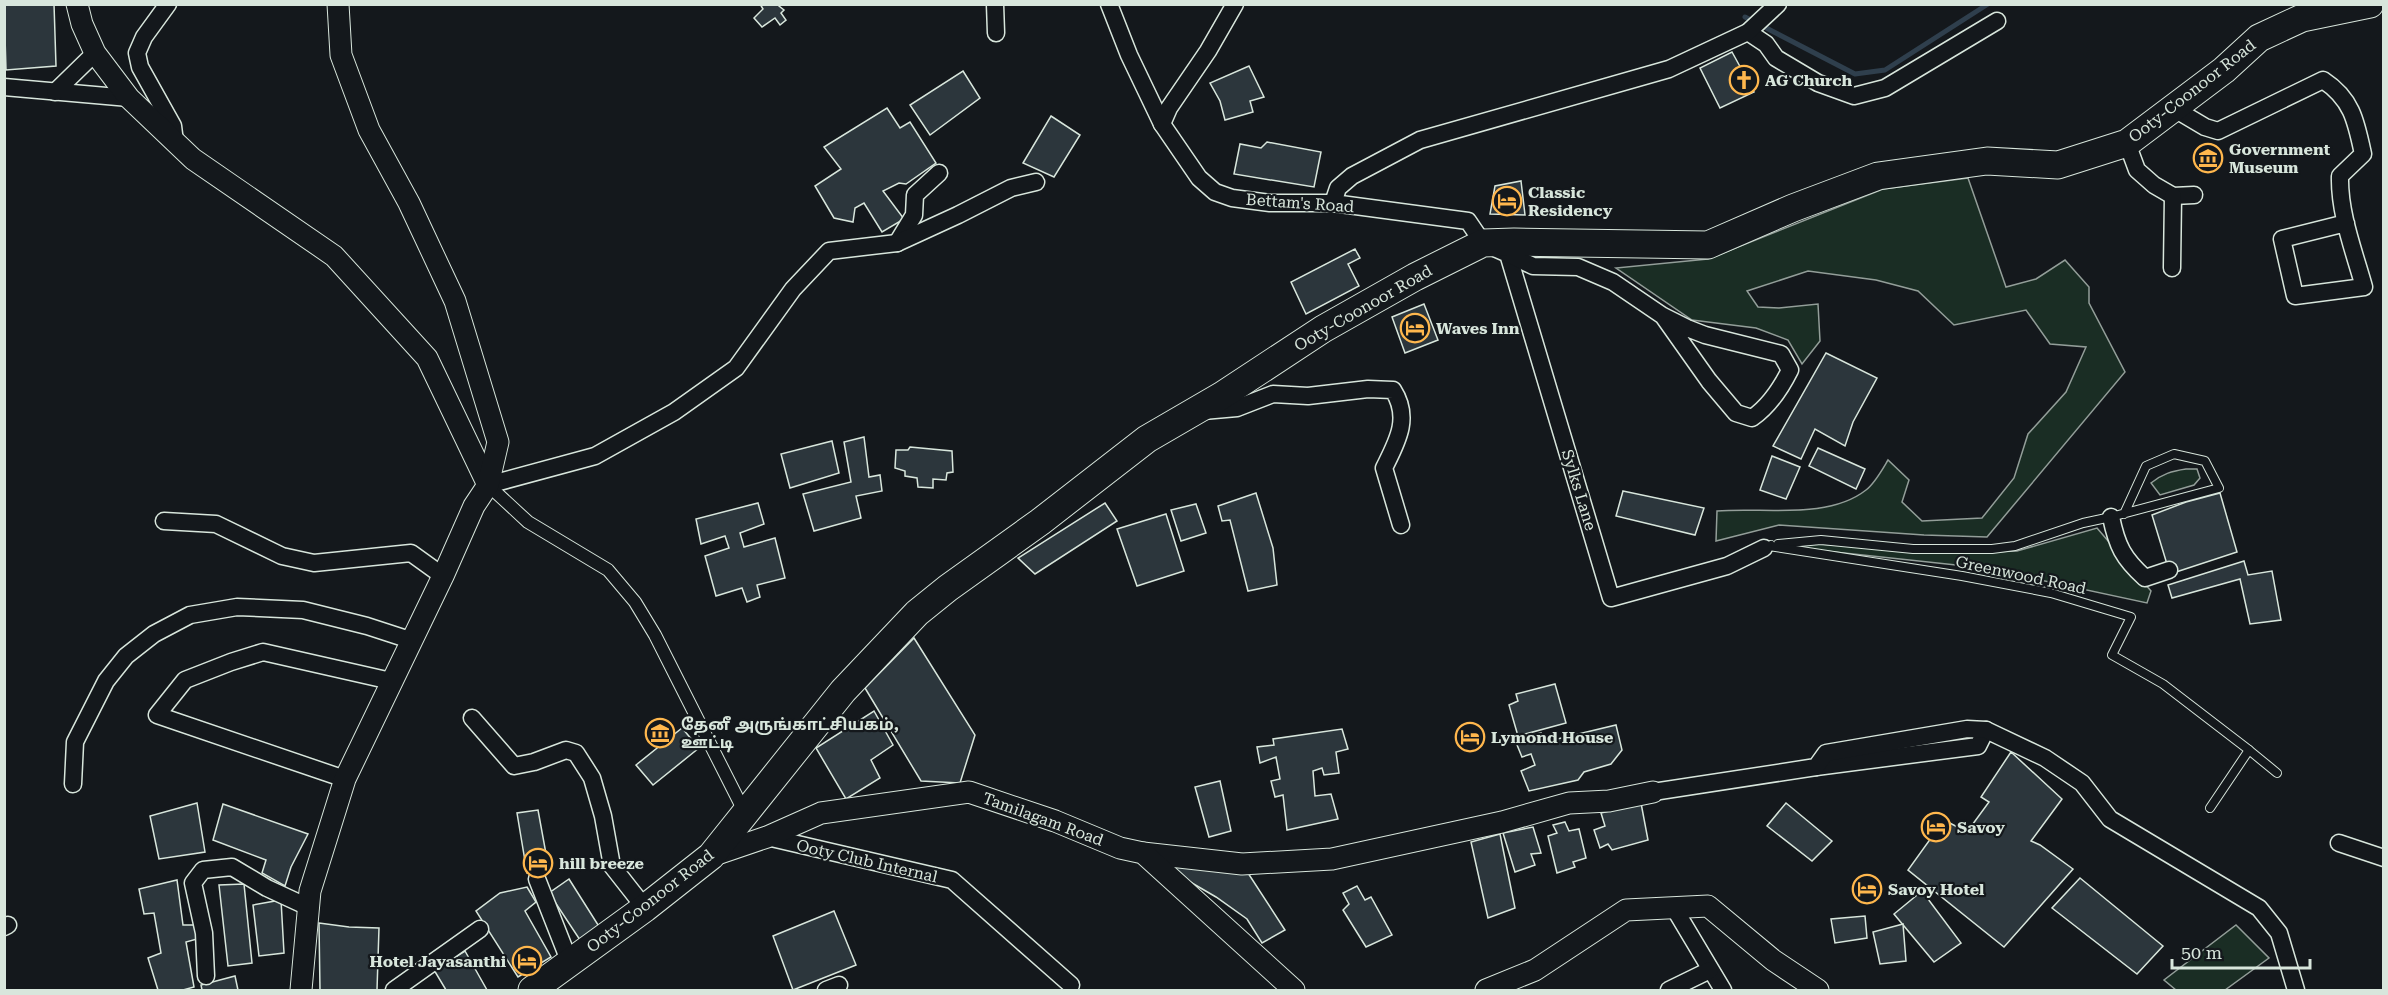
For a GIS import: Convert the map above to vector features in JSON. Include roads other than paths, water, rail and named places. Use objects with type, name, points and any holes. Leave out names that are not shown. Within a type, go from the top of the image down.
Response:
[{"type":"highway","name":"Ooty-Coonoor Road","points":[[532,990],[645,908],[711,856],[843,691],[917,613],[1147,439],[1323,329],[1415,277],[1483,243],[1708,245],[1793,208],[1878,176],[1987,161],[2058,165],[2127,143],[2224,69],[2259,38],[2302,18],[2370,4]]},
{"type":"street","points":[[77,4],[82,24],[95,53],[129,98],[193,159],[334,256],[427,358],[488,484],[528,522],[608,570],[635,602],[655,635],[745,813]]},
{"type":"street","points":[[168,4],[144,37],[137,53],[140,67],[173,126],[176,142]]},
{"type":"street","points":[[301,990],[310,891],[345,779],[443,576],[474,506],[488,484],[498,442],[455,301],[409,203],[369,130],[341,55],[338,4]]},
{"type":"street","points":[[995,4],[996,33]]},
{"type":"street","name":"Bettam's Road","points":[[1109,4],[1129,55],[1162,124],[1199,178],[1215,192],[1232,198],[1270,203],[1333,203],[1468,221],[1483,243]]},
{"type":"street","points":[[1162,124],[1169,108],[1208,51],[1235,4]]},
{"type":"street","points":[[1333,203],[1338,188],[1352,176],[1420,140],[1669,69],[1748,32],[1778,4]]},
{"type":"street","points":[[1748,32],[1766,44],[1776,58],[1818,83],[1854,96],[1885,88],[1997,21]]},
{"type":"street","points":[[55,92],[95,53]]},
{"type":"street","points":[[2174,108],[2205,128],[2218,131],[2323,80],[2333,87],[2356,117],[2363,154],[2340,176],[2339,197],[2364,287],[2295,296],[2282,238],[2346,223]]},
{"type":"street","points":[[4,87],[129,98]]},
{"type":"street","points":[[2127,143],[2137,170],[2154,185],[2173,196],[2194,195]]},
{"type":"street","points":[[897,243],[914,215],[915,195],[939,173]]},
{"type":"street","points":[[488,484],[595,456],[674,412],[736,368],[793,289],[829,251],[897,243],[1011,188],[1036,182]]},
{"type":"street","points":[[2172,268],[2173,196]]},
{"type":"street","points":[[1483,243],[1533,266],[1578,267],[1614,282],[1663,316],[1705,334],[1781,354],[1790,370],[1783,385],[1752,417],[1736,413],[1709,381],[1663,316]]},
{"type":"street","name":"Sylks Lane","points":[[1508,254],[1611,598],[1727,566],[1767,546]]},
{"type":"street","points":[[1193,412],[1237,408],[1273,394],[1308,396],[1368,389],[1393,390],[1400,400],[1403,425],[1384,468],[1401,525]]},
{"type":"street","points":[[2117,516],[2116,543],[2136,569],[2145,578],[2169,570]]},
{"type":"street","points":[[164,520],[216,524],[282,556],[314,563],[411,553],[443,576]]},
{"type":"street","points":[[73,784],[75,742],[106,681],[126,656],[154,634],[190,615],[237,607],[303,610],[411,640]]},
{"type":"street","points":[[345,779],[157,715],[185,680],[263,652],[391,681]]},
{"type":"street","points":[[472,718],[514,766],[534,762],[566,750],[576,753],[592,778],[603,816],[612,866],[645,908]]},
{"type":"street","points":[[1143,854],[1242,864],[1332,859],[1502,822],[1569,803],[1610,801],[1653,792],[1816,767],[1826,753],[1967,729],[1986,730],[2045,758],[2082,783],[2110,819],[2259,908],[2279,933],[2296,990]]},
{"type":"street","name":"Tamilagam Road","points":[[711,856],[767,837],[821,813],[969,792],[1055,821],[1120,848],[1143,854],[1294,990]]},
{"type":"street","name":"Ooty Club Internal","points":[[767,837],[952,880],[1071,985]]},
{"type":"street","points":[[2339,843],[2384,858]]},
{"type":"street","points":[[206,976],[204,933],[193,883],[203,870],[232,867],[267,888],[308,907]]},
{"type":"street","points":[[537,879],[570,963]]},
{"type":"street","points":[[1486,990],[1535,970],[1626,910],[1708,906],[1773,960],[1818,990]]},
{"type":"street","points":[[1674,908],[1723,990]]},
{"type":"street","points":[[394,990],[480,929]]},
{"type":"street","points":[[1669,990],[1710,970]]},
{"type":"lane","points":[[1767,546],[1821,540],[1913,549],[1992,549],[2015,546],[2083,523],[2117,516],[2219,488],[2205,461],[2174,454],[2146,466],[2117,516]]},
{"type":"lane","name":"Greenwood Road","points":[[1767,546],[1962,576],[2050,593],[2131,617],[2112,655],[2163,684],[2277,773]]},
{"type":"lane","points":[[2210,808],[2249,750]]},
{"type":"waterway","points":[[1745,17],[1855,74],[1885,70],[1988,4]]},
{"type":"place","name":"AG Church","points":[[1744,80]]},
{"type":"place","name":"Government Museum","points":[[2208,158]]},
{"type":"place","name":"Classic Residency","points":[[1507,201]]},
{"type":"place","name":"Waves Inn","points":[[1415,328]]},
{"type":"place","name":"தேனீ அருங்காட்சியகம், ஊட்டி","points":[[660,733]]},
{"type":"place","name":"Lymond House","points":[[1470,737]]},
{"type":"place","name":"Savoy","points":[[1936,827]]},
{"type":"place","name":"hill breeze","points":[[538,863]]},
{"type":"place","name":"Savoy Hotel","points":[[1867,889]]},
{"type":"place","name":"Hotel Jayasanthi","points":[[527,961]]}]
